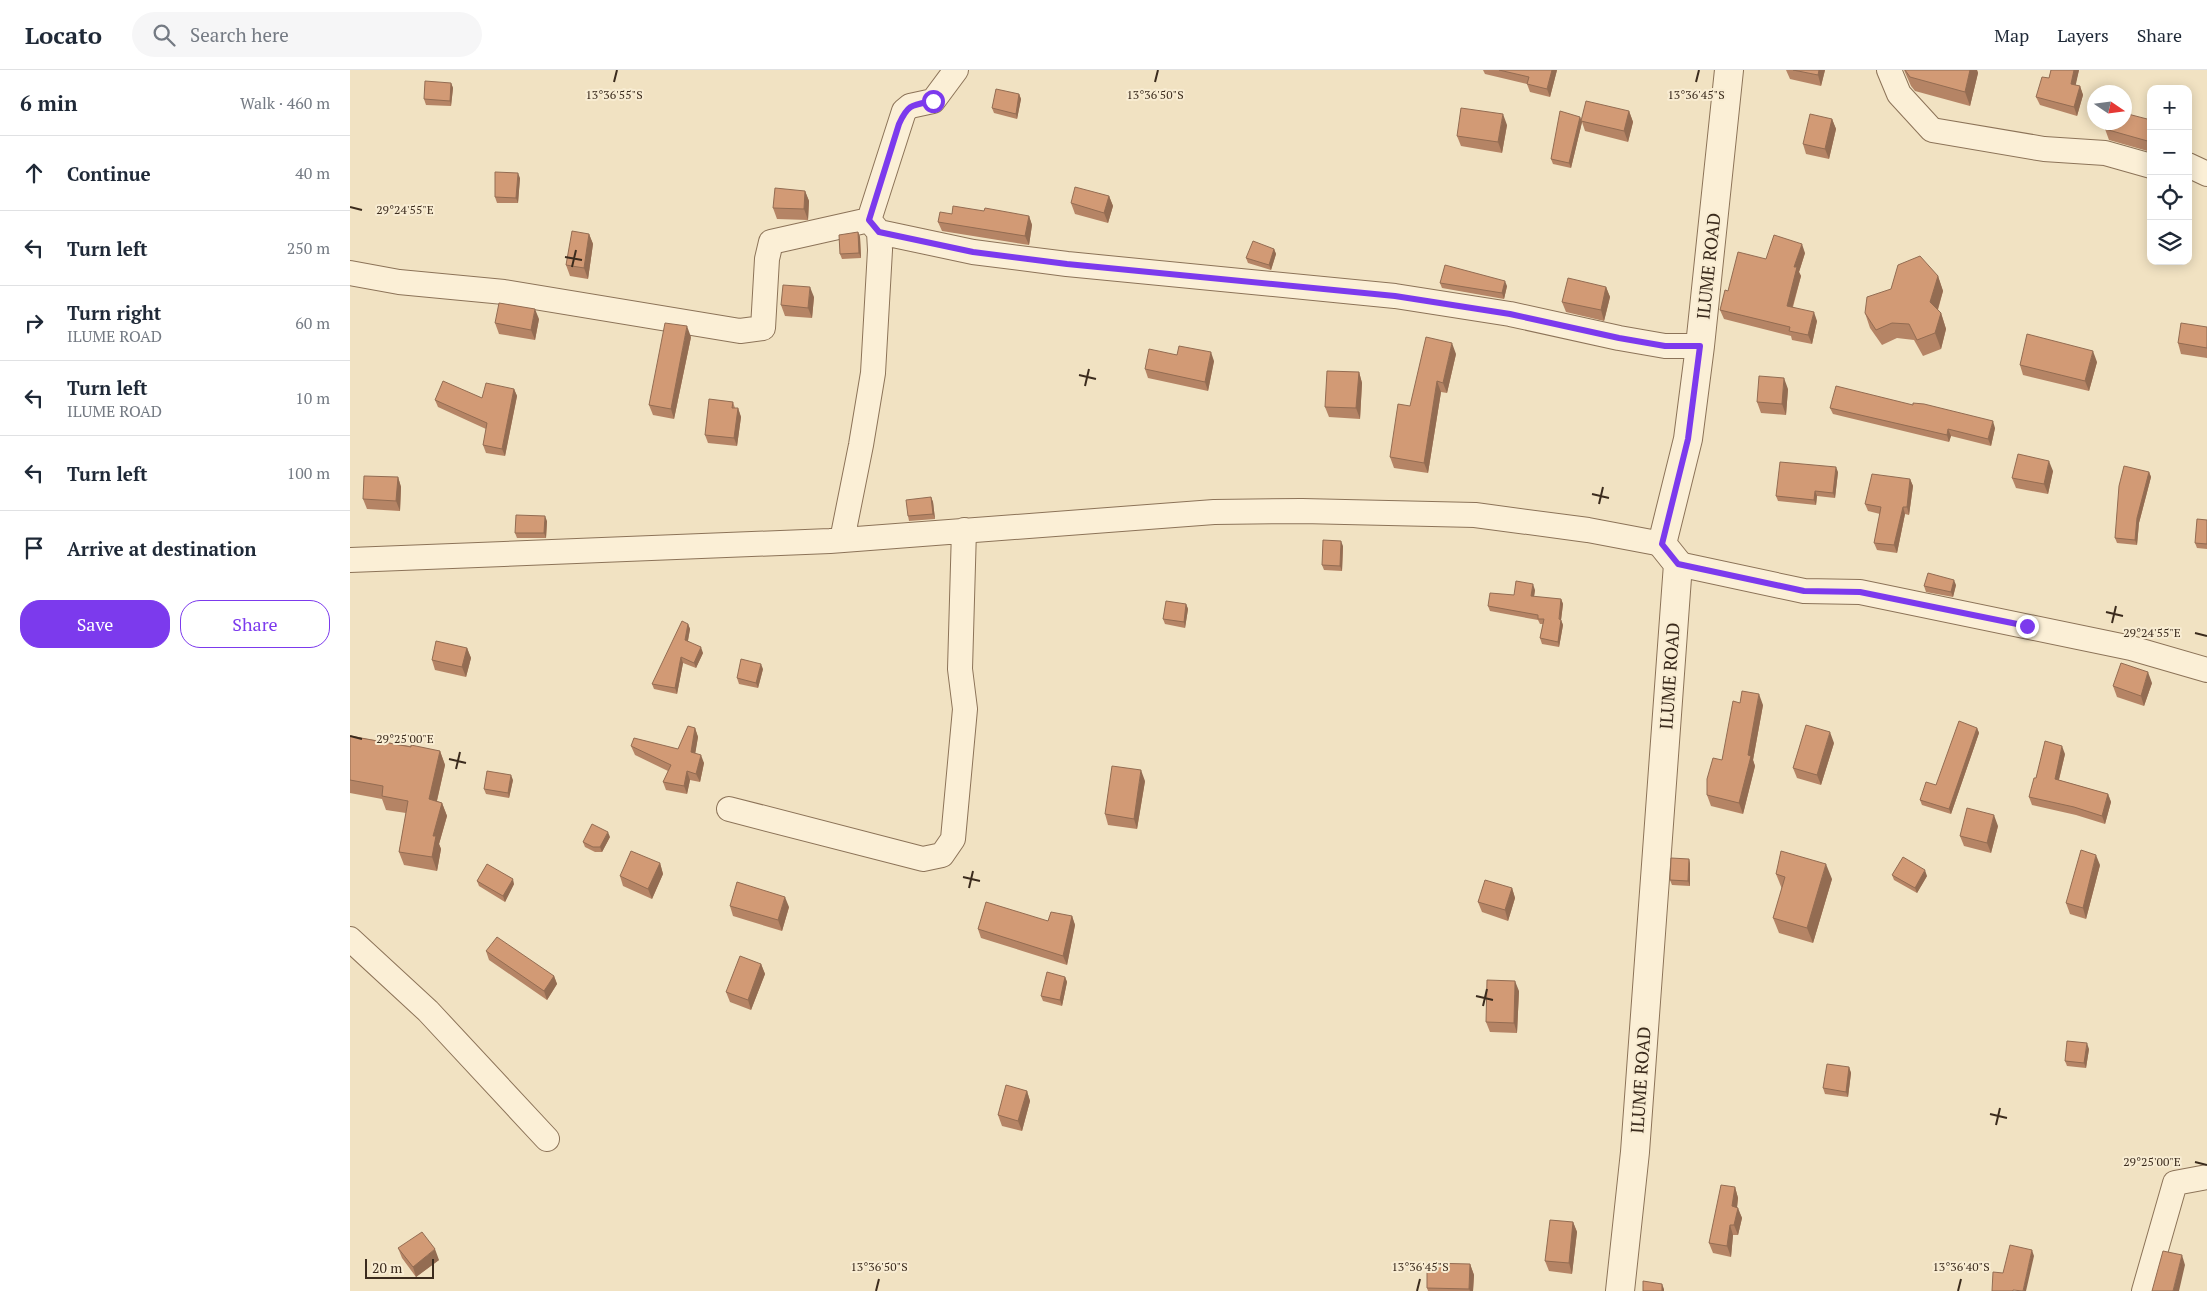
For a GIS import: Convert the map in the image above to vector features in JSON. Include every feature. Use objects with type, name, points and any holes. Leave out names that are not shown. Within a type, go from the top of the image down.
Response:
[{"type":"street","points":[[842,540],[862,445],[873,373],[880,250],[874,226],[904,111],[910,106],[933,101],[956,70]]},
{"type":"street","name":"ILUME ROAD","points":[[1620,1291],[1635,1152],[1670,554],[1700,346],[1728,70]]},
{"type":"street","points":[[1889,70],[1900,94],[1932,130],[2044,149],[2105,153],[2147,165]]},
{"type":"street","points":[[2192,167],[2207,174]]},
{"type":"street","points":[[350,273],[399,282],[504,292],[740,331],[763,328],[767,259],[771,242],[874,226],[973,252],[1067,264],[1395,296],[1510,314],[1665,346],[1700,346]]},
{"type":"street","points":[[350,560],[590,552],[842,540],[1214,512],[1302,511],[1475,515],[1588,530],[1804,591],[1860,592],[2131,648],[2207,670]]},
{"type":"street","points":[[729,809],[922,859],[942,856],[953,839],[964,709],[960,669],[964,530]]},
{"type":"street","points":[[350,939],[428,1011],[547,1139]]},
{"type":"street","points":[[2144,1291],[2175,1184],[2207,1177]]},
{"type":"building","points":[[1499,70],[1552,70],[1547,89],[1527,84],[1529,77]]},
{"type":"building","points":[[1793,70],[1819,70],[1818,75]]},
{"type":"building","points":[[1905,70],[1970,70],[1965,92],[1910,77]]},
{"type":"building","points":[[2051,70],[2074,70],[2071,84],[2080,86],[2074,107],[2036,97],[2042,77],[2049,78]]},
{"type":"building","points":[[425,81],[451,83],[450,101],[424,99]]},
{"type":"building","points":[[996,89],[1019,94],[1016,114],[992,108]]},
{"type":"building","points":[[1586,101],[1629,111],[1624,131],[1581,121]]},
{"type":"building","points":[[1461,108],[1503,114],[1498,142],[1457,136]]},
{"type":"building","points":[[1560,111],[1580,117],[1569,163],[1551,159]]},
{"type":"building","points":[[1810,114],[1832,119],[1825,149],[1803,144]]},
{"type":"building","points":[[2132,115],[2147,119],[2147,141],[2109,130],[2132,130]]},
{"type":"building","points":[[495,172],[518,173],[516,198],[495,197]]},
{"type":"building","points":[[1075,187],[1109,196],[1104,213],[1071,203]]},
{"type":"building","points":[[775,188],[805,191],[804,209],[773,208]]},
{"type":"building","points":[[953,206],[984,211],[985,208],[1029,216],[1025,236],[938,222],[940,212],[952,214]]},
{"type":"building","points":[[572,231],[589,234],[584,268],[566,265]]},
{"type":"building","points":[[858,232],[859,253],[840,254],[839,235]]},
{"type":"building","points":[[1774,235],[1802,244],[1794,267],[1797,267],[1787,306],[1814,312],[1808,335],[1789,331],[1790,327],[1720,310],[1725,290],[1728,291],[1738,252],[1766,259]]},
{"type":"building","points":[[1253,241],[1274,249],[1269,265],[1246,258]]},
{"type":"building","points":[[1920,256],[1938,276],[1930,302],[1941,313],[1935,333],[1917,340],[1909,324],[1892,323],[1876,330],[1865,313],[1867,297],[1891,289],[1898,265]]},
{"type":"building","points":[[1445,265],[1505,281],[1502,293],[1440,283]]},
{"type":"building","points":[[1568,278],[1606,287],[1601,310],[1562,302]]},
{"type":"building","points":[[783,285],[810,287],[808,308],[781,305]]},
{"type":"building","points":[[499,303],[535,309],[531,330],[495,323]]},
{"type":"building","points":[[665,323],[687,326],[671,409],[649,405]]},
{"type":"building","points":[[2181,323],[2207,327],[2207,348],[2178,343]]},
{"type":"building","points":[[2027,334],[2093,351],[2085,381],[2020,365]]},
{"type":"building","points":[[1426,337],[1452,343],[1443,383],[1437,381],[1424,463],[1390,457],[1398,404],[1410,406]]},
{"type":"building","points":[[1179,346],[1211,352],[1205,382],[1145,369],[1149,349],[1177,355]]},
{"type":"building","points":[[1327,371],[1359,372],[1356,408],[1325,407]]},
{"type":"building","points":[[1759,376],[1784,378],[1782,404],[1757,402]]},
{"type":"building","points":[[443,381],[482,398],[486,383],[514,389],[502,449],[483,445],[487,423],[435,400]]},
{"type":"building","points":[[1836,386],[1913,405],[1913,403],[1924,404],[1993,421],[1988,439],[1948,429],[1947,435],[1830,408]]},
{"type":"building","points":[[709,399],[733,402],[732,408],[738,408],[734,438],[705,435]]},
{"type":"building","points":[[2018,454],[2049,461],[2044,484],[2012,478]]},
{"type":"building","points":[[1780,462],[1836,467],[1833,493],[1815,491],[1814,500],[1776,496]]},
{"type":"building","points":[[2124,466],[2149,472],[2137,518],[2135,540],[2115,538],[2119,486]]},
{"type":"building","points":[[1872,474],[1910,479],[1907,507],[1903,507],[1894,545],[1874,543],[1881,507],[1865,504]]},
{"type":"building","points":[[364,476],[398,477],[396,501],[363,499]]},
{"type":"building","points":[[931,497],[933,514],[908,516],[906,500]]},
{"type":"building","points":[[516,515],[545,516],[544,533],[515,533]]},
{"type":"building","points":[[2197,519],[2207,520],[2207,544],[2195,543]]},
{"type":"building","points":[[1323,540],[1341,541],[1340,566],[1322,565]]},
{"type":"building","points":[[1928,573],[1954,580],[1951,592],[1924,586]]},
{"type":"building","points":[[1516,581],[1533,584],[1531,596],[1561,599],[1558,642],[1540,638],[1544,619],[1538,619],[1538,615],[1488,606],[1490,593],[1514,595]]},
{"type":"building","points":[[1166,601],[1186,604],[1184,622],[1163,619]]},
{"type":"building","points":[[682,621],[688,624],[685,640],[701,647],[694,663],[681,657],[675,688],[652,684]]},
{"type":"building","points":[[436,641],[467,648],[462,667],[432,660]]},
{"type":"building","points":[[741,659],[761,664],[756,683],[737,678]]},
{"type":"building","points":[[2121,663],[2148,672],[2141,696],[2113,686]]},
{"type":"building","points":[[1742,691],[1759,694],[1748,755],[1751,756],[1739,803],[1707,795],[1707,779],[1713,758],[1722,760],[1733,701],[1740,703]]},
{"type":"building","points":[[1959,721],[1977,728],[1949,809],[1920,800],[1926,782],[1936,785]]},
{"type":"building","points":[[1806,725],[1830,732],[1817,775],[1793,768]]},
{"type":"building","points":[[688,726],[695,728],[691,752],[701,755],[696,774],[687,771],[684,786],[663,782],[671,765],[631,746],[634,738],[678,749]]},
{"type":"building","points":[[350,736],[440,751],[429,799],[442,803],[433,836],[436,836],[432,857],[399,852],[408,801],[382,796],[383,786],[350,780]]},
{"type":"building","points":[[2045,741],[2062,746],[2055,779],[2108,794],[2102,816],[2074,807],[2029,797],[2034,778],[2036,778]]},
{"type":"building","points":[[1112,766],[1141,770],[1134,819],[1105,814]]},
{"type":"building","points":[[487,771],[511,775],[508,793],[484,789]]},
{"type":"building","points":[[1967,808],[1994,815],[1987,843],[1960,836]]},
{"type":"building","points":[[592,824],[608,832],[600,847],[593,847],[583,842]]},
{"type":"building","points":[[2081,850],[2096,855],[2083,908],[2066,903]]},
{"type":"building","points":[[631,851],[660,863],[648,889],[620,876]]},
{"type":"building","points":[[1781,851],[1826,864],[1807,928],[1773,918],[1785,877],[1776,874]]},
{"type":"building","points":[[1903,857],[1925,870],[1915,888],[1892,875]]},
{"type":"building","points":[[1671,858],[1689,859],[1688,881],[1670,880]]},
{"type":"building","points":[[487,864],[513,879],[503,896],[477,881]]},
{"type":"building","points":[[1485,880],[1512,888],[1505,910],[1478,902]]},
{"type":"building","points":[[737,882],[785,897],[778,920],[730,906]]},
{"type":"building","points":[[986,902],[1048,921],[1051,912],[1072,916],[1063,956],[978,929]]},
{"type":"building","points":[[497,937],[554,976],[544,991],[486,951]]},
{"type":"building","points":[[740,956],[761,964],[748,1000],[726,992]]},
{"type":"building","points":[[1047,972],[1065,977],[1060,1000],[1041,996]]},
{"type":"building","points":[[1487,980],[1515,981],[1514,1023],[1486,1022]]},
{"type":"building","points":[[2067,1041],[2087,1043],[2084,1063],[2065,1061]]},
{"type":"building","points":[[1827,1064],[1849,1067],[1846,1092],[1823,1088]]},
{"type":"building","points":[[1006,1085],[1027,1091],[1018,1121],[998,1115]]},
{"type":"building","points":[[1721,1185],[1735,1187],[1732,1206],[1738,1208],[1734,1225],[1730,1225],[1727,1246],[1709,1243]]},
{"type":"building","points":[[1550,1220],[1573,1222],[1569,1263],[1545,1261]]},
{"type":"building","points":[[422,1232],[435,1249],[413,1267],[398,1248]]},
{"type":"building","points":[[2010,1245],[2032,1250],[2023,1291],[1992,1291],[1993,1272],[2003,1273]]},
{"type":"building","points":[[2163,1251],[2182,1255],[2173,1291],[2152,1291]]},
{"type":"building","points":[[1427,1263],[1470,1264],[1469,1289],[1427,1288]]},
{"type":"building","points":[[1643,1281],[1662,1284],[1662,1291],[1643,1291]]},
{"type":"route","points":[[933,101],[910,106],[904,111],[869,220],[879,232],[973,252],[1067,264],[1395,296],[1510,314],[1665,346],[1700,346],[1688,439],[1662,544],[1678,564],[1804,591],[1860,592],[2027,626]]}]
